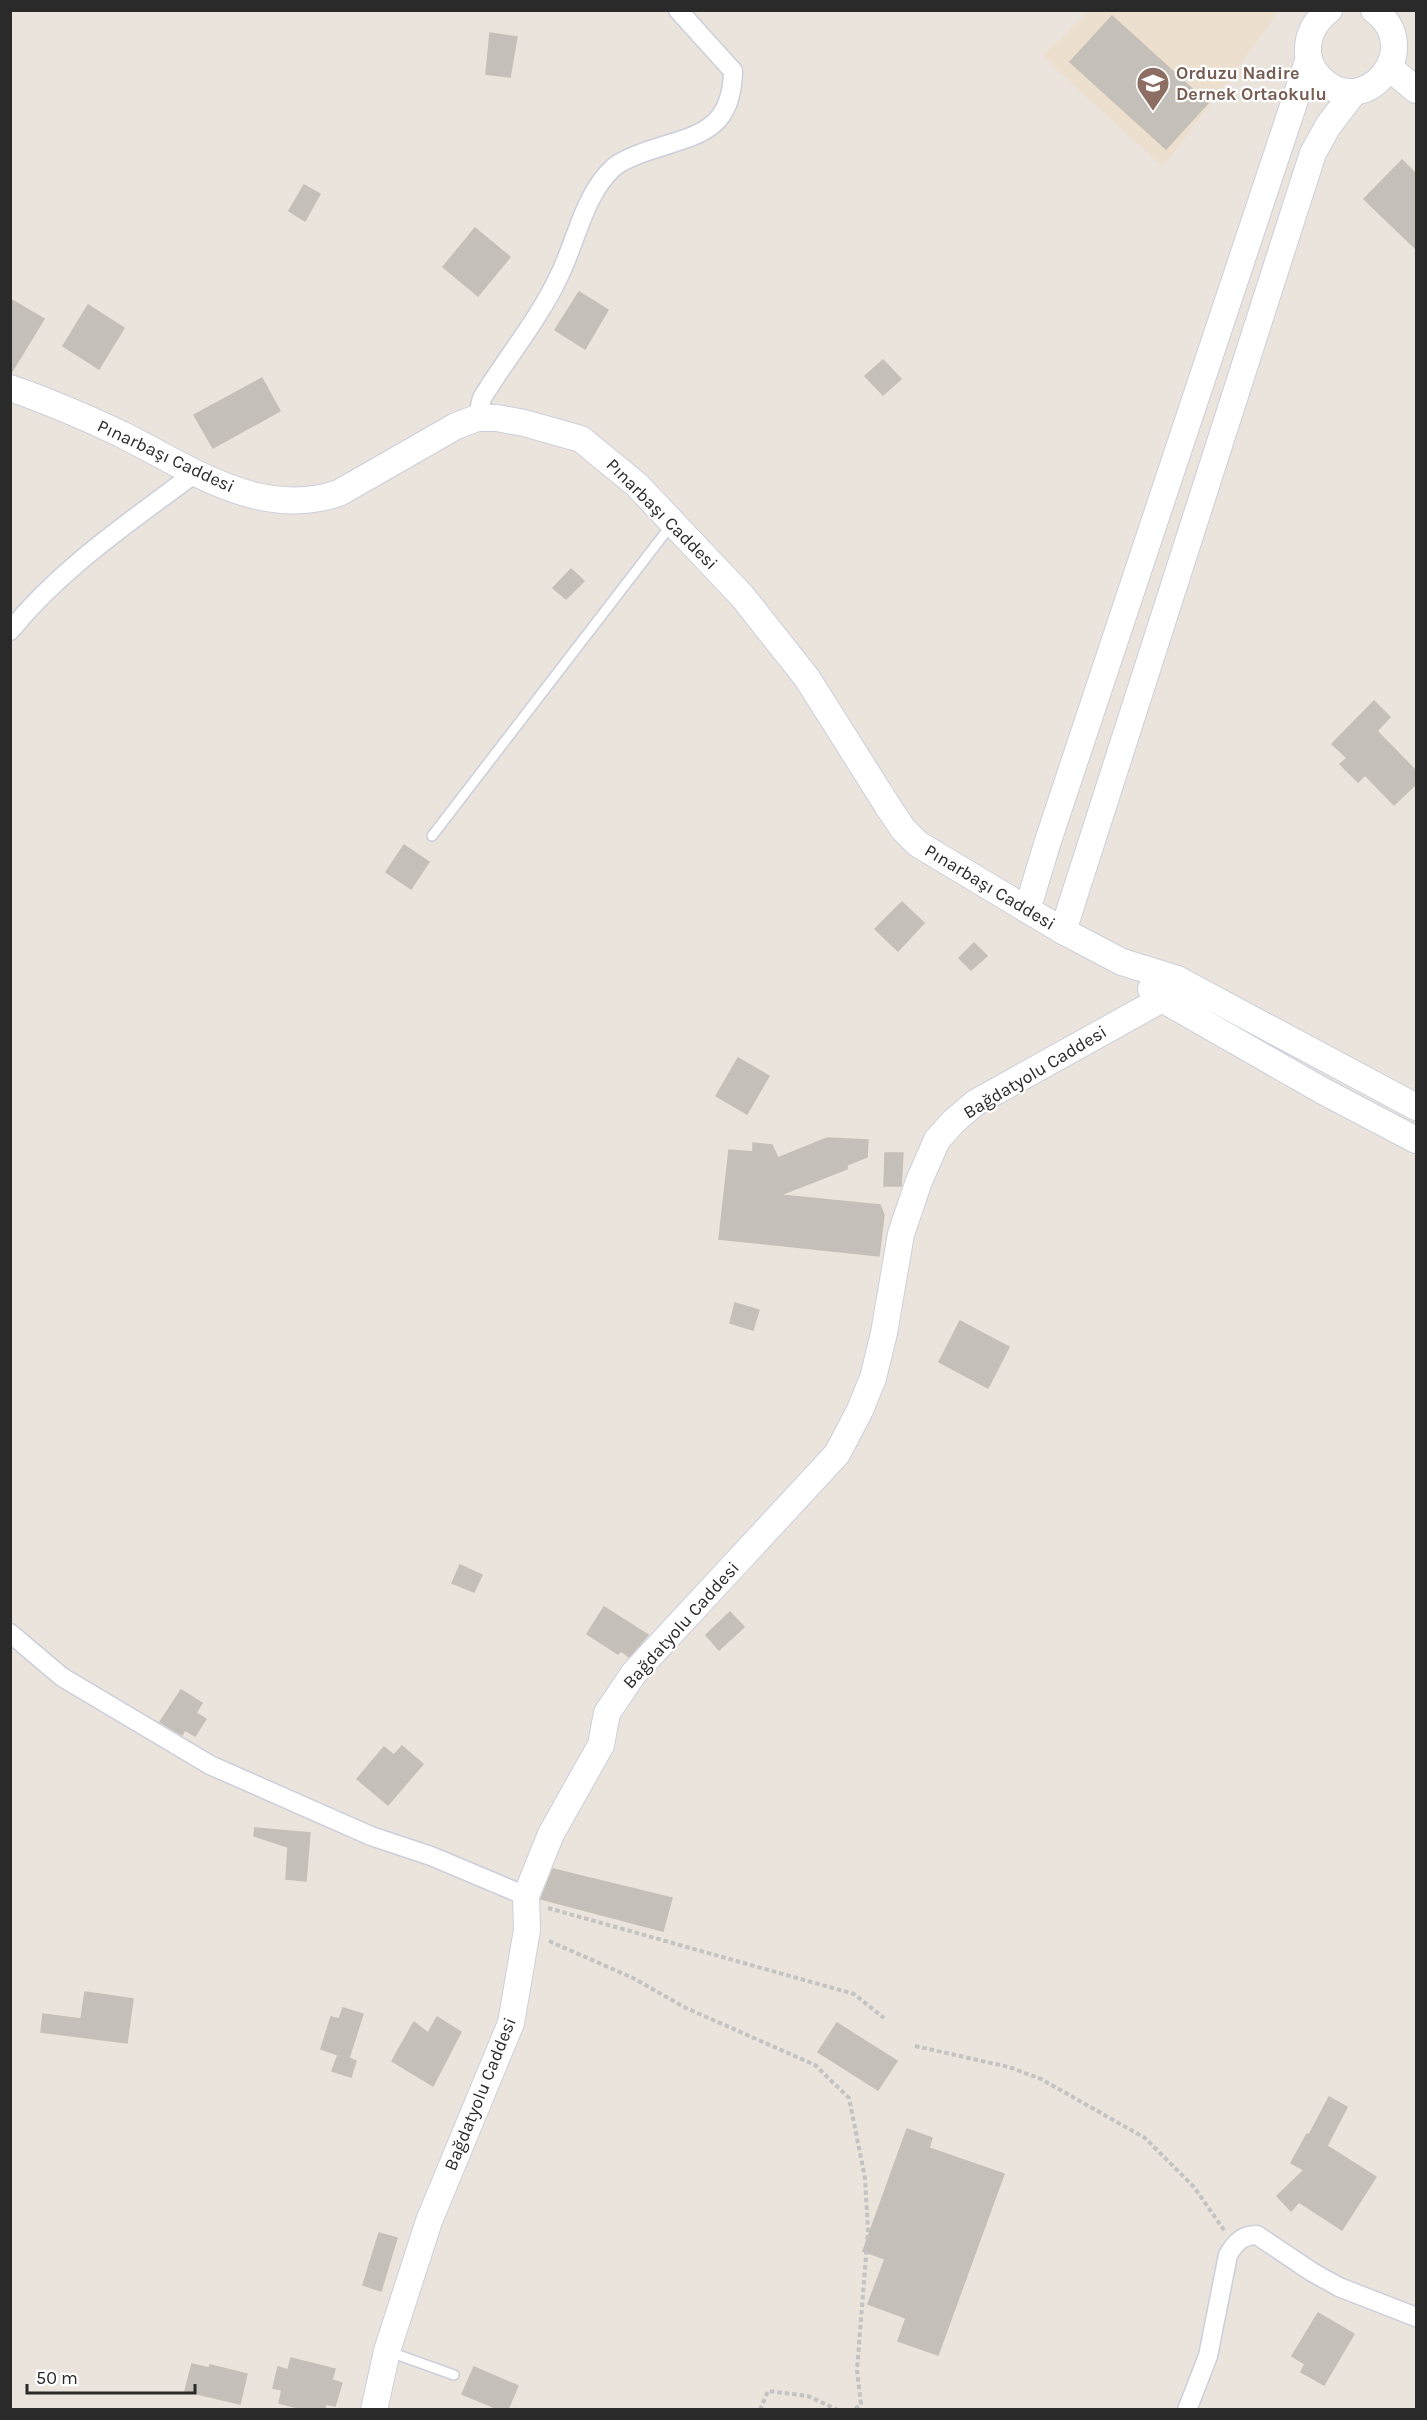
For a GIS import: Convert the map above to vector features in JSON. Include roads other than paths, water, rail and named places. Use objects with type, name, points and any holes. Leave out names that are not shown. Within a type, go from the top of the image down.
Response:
[{"type":"street","points":[[477,418],[482,398],[560,274],[594,193],[613,167],[630,158],[708,130],[719,119],[730,100],[733,71],[678,10]]},
{"type":"street","points":[[1313,17],[1308,43],[1309,58],[1314,72],[1325,84],[1339,90],[1354,92],[1368,88],[1382,80],[1395,55],[1395,41],[1391,27],[1374,10]]},
{"type":"street","points":[[1027,910],[1048,840],[1309,58]]},
{"type":"street","points":[[1390,68],[1416,90]]},
{"type":"street","points":[[1063,931],[1313,153],[1328,126],[1354,92]]},
{"type":"street","name":"Pınarbaşı Caddesi","points":[[10,388],[120,434],[195,473],[244,494],[270,501],[319,500],[339,493],[456,426],[477,418],[496,418],[524,423],[581,439],[638,484],[742,596],[807,678],[903,829],[918,844],[948,865],[1169,989],[1323,1091],[1416,1140]]},
{"type":"street","points":[[10,631],[32,604],[67,570],[195,473]]},
{"type":"street","name":"Pınarbaşı Caddesi","points":[[1169,989],[1416,1107]]},
{"type":"street","name":"Bağdatyolu Caddesi","points":[[374,2409],[387,2351],[429,2221],[511,2023],[527,1930],[526,1899],[551,1834],[601,1745],[606,1713],[634,1673],[810,1484],[842,1445],[873,1378],[884,1333],[901,1234],[937,1140],[975,1103],[1169,989]]},
{"type":"street","points":[[10,1633],[63,1677],[210,1766],[371,1836],[431,1856],[526,1899]]},
{"type":"street","points":[[1187,2409],[1208,2356],[1228,2255],[1234,2244],[1247,2235],[1257,2235],[1312,2272],[1340,2286],[1416,2317]]},
{"type":"lane","points":[[432,836],[675,522]]},
{"type":"lane","points":[[387,2351],[454,2375]]},
{"type":"place","name":"Orduzu Nadire Dernek Ortaokulu","points":[[1153,112]]}]
